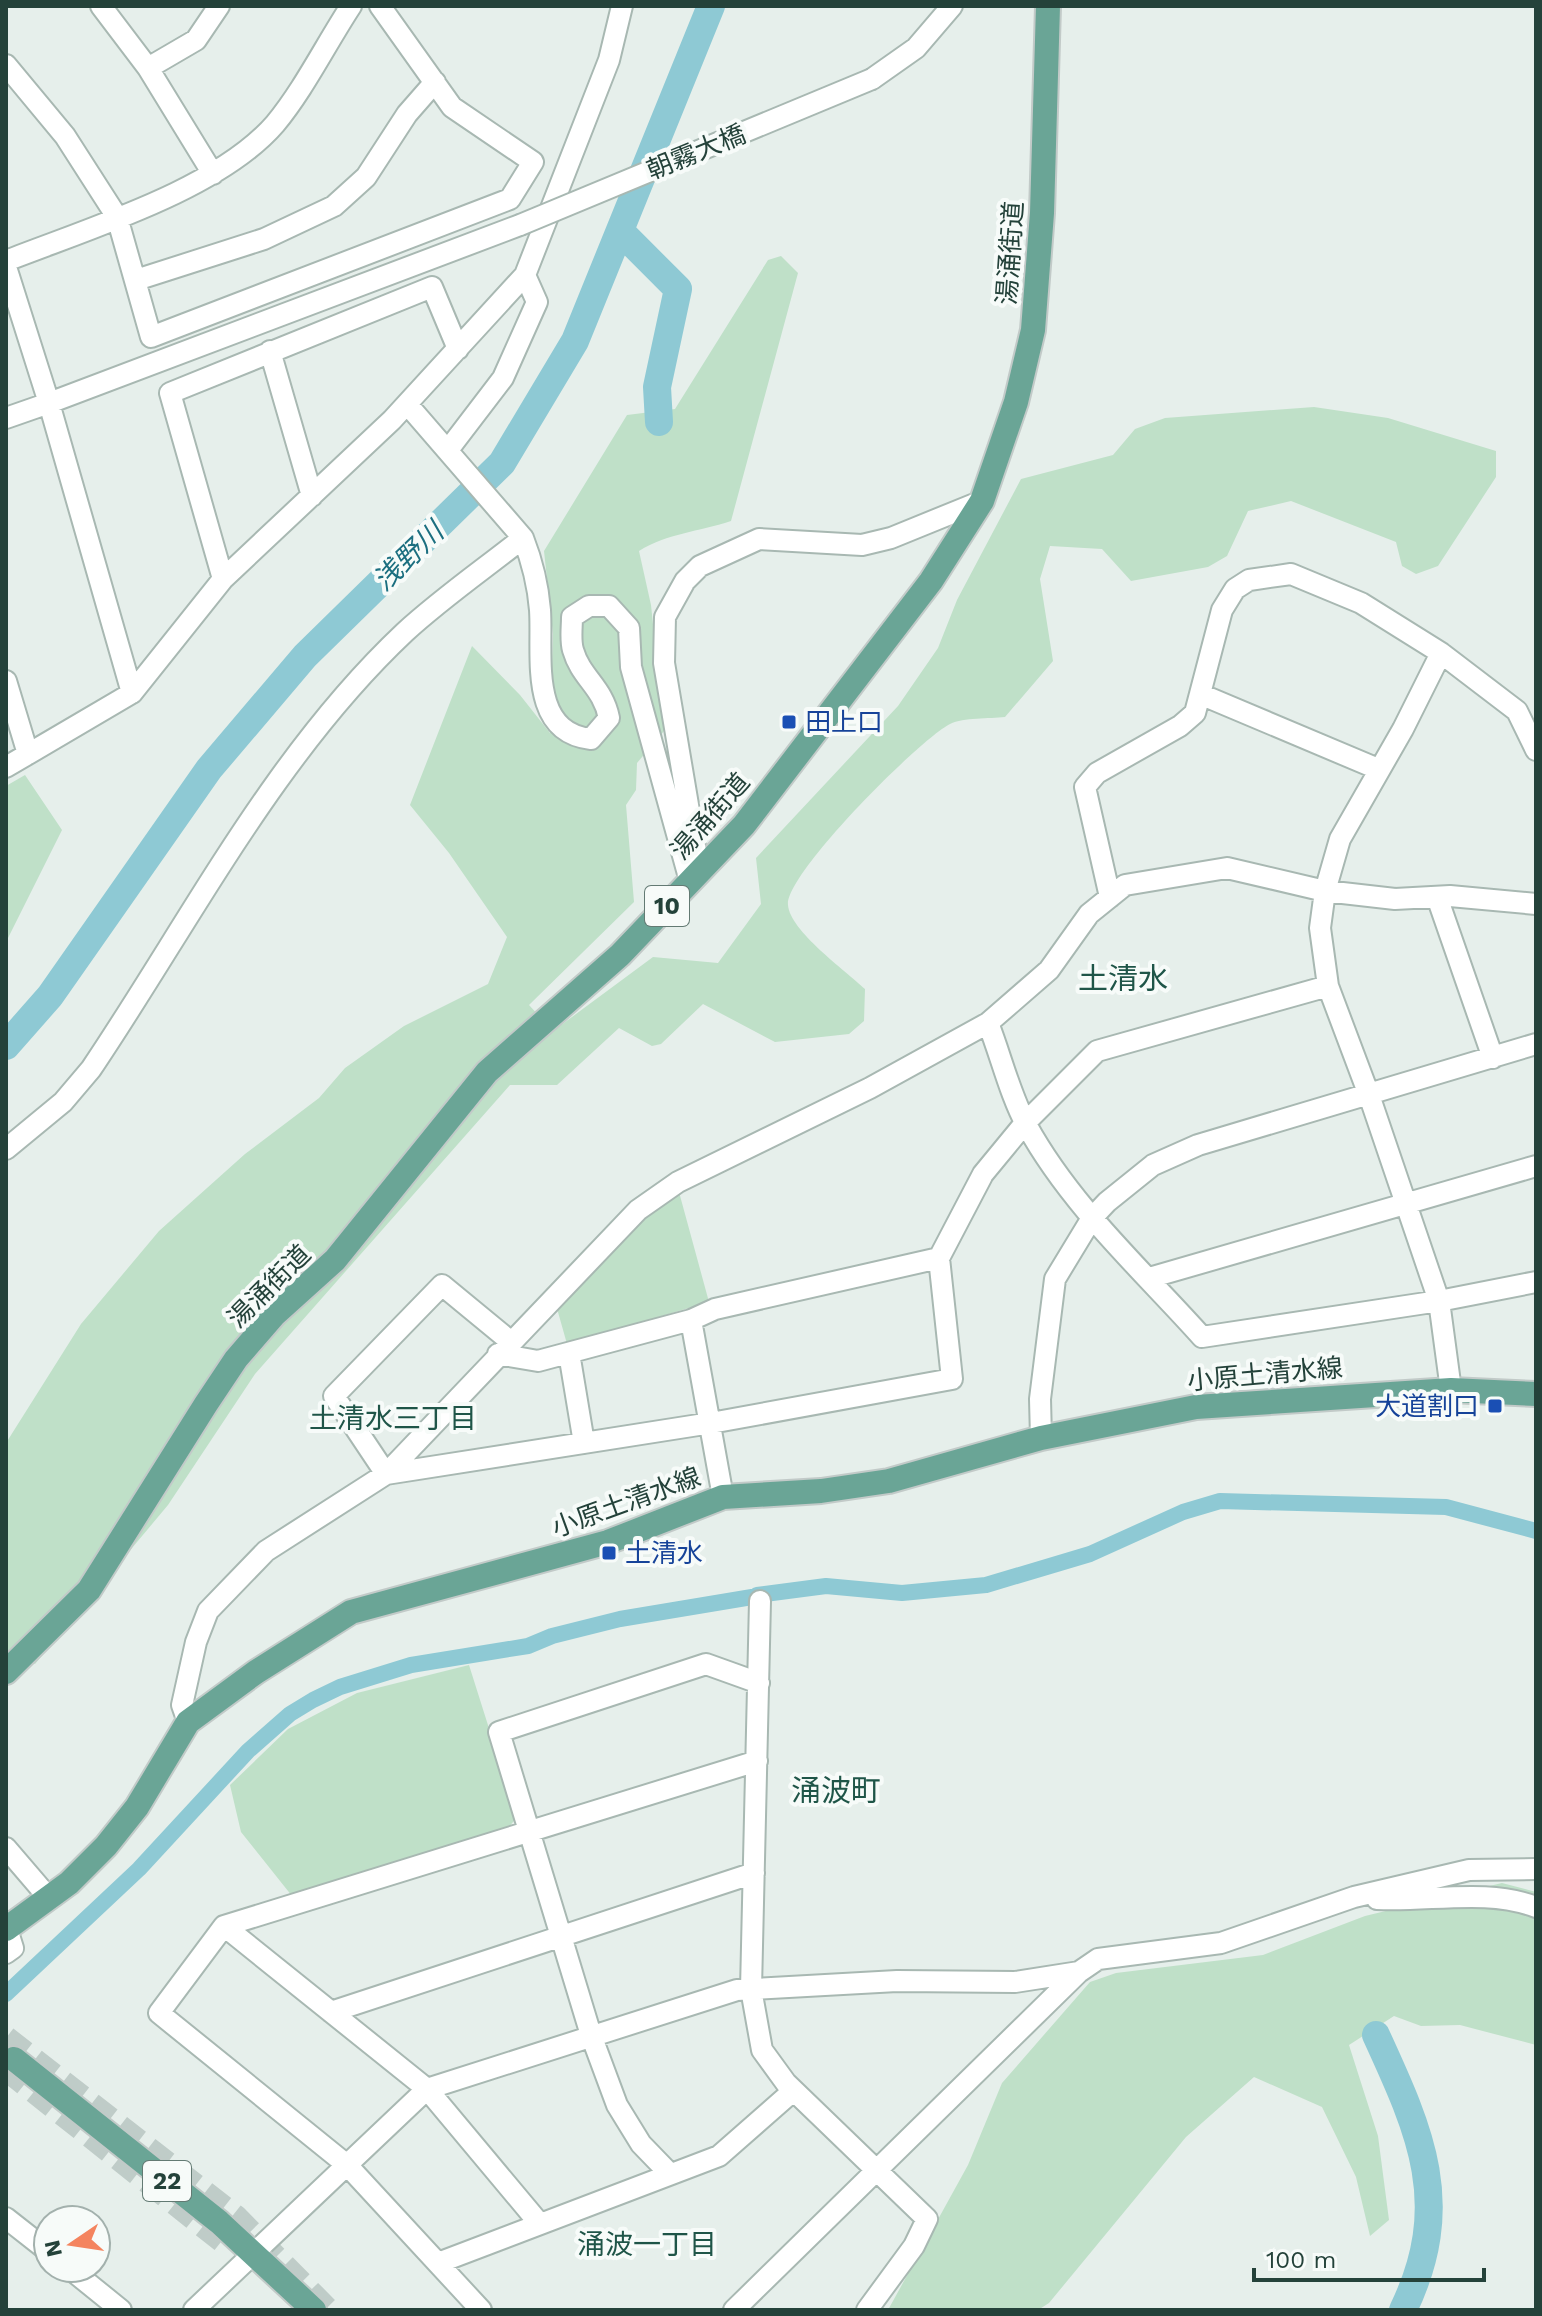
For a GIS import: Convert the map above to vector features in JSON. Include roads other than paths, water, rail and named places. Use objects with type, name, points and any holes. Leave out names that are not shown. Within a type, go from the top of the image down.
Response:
[{"type":"main road","name":"湯涌街道","points":[[6,1672],[89,1590],[236,1359],[275,1314],[335,1260],[487,1072],[620,955],[744,825],[931,581],[982,501],[1016,402],[1033,330],[1042,213],[1048,6]]},
{"type":"main road","name":"小原土清水線","points":[[6,1929],[69,1883],[106,1846],[137,1807],[188,1722],[256,1672],[351,1612],[594,1547],[723,1497],[821,1491],[889,1481],[1041,1438],[1196,1407],[1451,1390],[1536,1394]]},
{"type":"main road","name":"22","points":[[14,2059],[256,2253],[314,2310]]},
{"type":"street","points":[[101,6],[148,68],[213,174]]},
{"type":"street","points":[[148,68],[196,40],[219,6]]},
{"type":"street","points":[[132,693],[6,264],[230,165],[275,124],[351,6]]},
{"type":"street","points":[[6,65],[65,136],[117,217],[151,337],[510,199],[533,162],[452,107],[380,6]]},
{"type":"street","points":[[6,767],[132,693],[223,579],[407,404],[525,275],[609,60],[622,6]]},
{"type":"street","name":"朝霧大橋","points":[[6,418],[520,225],[872,79],[916,48],[952,6]]},
{"type":"street","points":[[136,280],[264,239],[334,206],[366,177],[407,114],[435,82]]},
{"type":"street","points":[[450,453],[503,378],[537,302],[525,275]]},
{"type":"street","points":[[223,579],[170,393],[432,287],[458,349]]},
{"type":"street","points":[[270,351],[312,496]]},
{"type":"street","points":[[407,404],[518,531],[533,563],[540,610],[540,672],[546,701],[558,725],[576,737],[591,739],[609,718],[605,697],[590,681],[572,649],[572,617],[589,606],[609,606],[629,628],[631,667],[695,876]]},
{"type":"street","points":[[695,876],[664,663],[665,617],[685,581],[700,566],[759,539],[862,545],[891,538],[982,501]]},
{"type":"street","points":[[6,1149],[63,1102],[91,1069],[277,783],[338,706],[404,633],[518,531]]},
{"type":"street","points":[[1110,897],[1085,787],[1097,773],[1180,726],[1195,713],[1222,610],[1235,589],[1249,580],[1291,574],[1332,589],[1441,653],[1517,711],[1536,750]]},
{"type":"street","points":[[1441,653],[1403,729],[1340,839],[1325,891],[1320,928],[1328,986],[1369,1095],[1439,1301],[1451,1390]]},
{"type":"street","points":[[6,681],[28,754]]},
{"type":"street","points":[[1200,694],[1378,769]]},
{"type":"street","points":[[188,1722],[182,1705],[196,1642],[208,1611],[266,1551],[386,1474],[638,1210],[678,1182],[870,1088],[988,1023],[1049,970],[1089,914],[1125,885],[1227,868],[1325,891],[1395,899],[1437,897],[1536,904]]},
{"type":"street","points":[[1437,897],[1493,1058]]},
{"type":"street","points":[[386,1474],[711,1423],[952,1379],[939,1258],[983,1174],[1025,1123],[1097,1051],[1328,986]]},
{"type":"street","points":[[988,1023],[1025,1123],[1046,1158],[1092,1218],[1202,1337],[1439,1301],[1536,1282]]},
{"type":"street","points":[[1041,1438],[1041,1392],[1055,1279],[1092,1218],[1153,1165],[1198,1145],[1536,1044]]},
{"type":"street","points":[[1149,1278],[1536,1166]]},
{"type":"street","points":[[386,1474],[334,1396],[442,1285],[504,1348],[538,1361],[691,1320],[715,1309],[939,1258]]},
{"type":"street","points":[[691,1320],[723,1497]]},
{"type":"street","points":[[569,1353],[584,1443]]},
{"type":"street","points":[[760,1601],[751,1989],[762,2050],[793,2091],[927,2219],[914,2246],[867,2310]]},
{"type":"street","points":[[670,2174],[641,2144],[617,2105],[591,2035],[499,1732],[706,1664],[759,1683]]},
{"type":"street","points":[[481,2310],[347,2165],[159,2013],[224,1926],[757,1761]]},
{"type":"street","points":[[6,1848],[48,1897]]},
{"type":"street","points":[[734,2310],[1079,1972],[1098,1959],[1221,1943],[1354,1897],[1469,1870],[1536,1869]]},
{"type":"street","points":[[331,2012],[754,1873]]},
{"type":"street","points":[[1354,1897],[1419,1901],[1486,1897],[1536,1907]]},
{"type":"street","points":[[224,1926],[427,2089],[539,2223]]},
{"type":"street","points":[[6,1929],[13,1948],[6,1953]]},
{"type":"street","points":[[194,2310],[427,2089],[591,2035],[751,1989],[897,1981],[1015,1982],[1079,1972]]},
{"type":"street","points":[[438,2263],[719,2156],[793,2091]]},
{"type":"street","points":[[6,2218],[32,2238]]},
{"type":"street","points":[[89,2284],[121,2310]]},
{"type":"waterway","name":"浅野川","points":[[6,1046],[50,996],[209,769],[305,656],[502,463],[575,341],[711,6]]},
{"type":"waterway","points":[[620,231],[678,289],[657,387],[659,422]]},
{"type":"waterway","points":[[757,1595],[826,1586],[902,1593],[986,1585],[1090,1554],[1183,1512],[1220,1501],[1446,1507],[1536,1531]]},
{"type":"waterway","points":[[6,1994],[139,1869],[248,1751],[290,1714],[313,1700],[340,1687],[411,1665],[528,1646],[552,1636],[620,1619],[752,1597]]},
{"type":"waterway","points":[[1376,2035],[1418,2137],[1426,2170],[1429,2203],[1427,2237],[1403,2310]]},
{"type":"tunnel","points":[[6,2038],[236,2217],[328,2310]]},
{"type":"tunnel","points":[[6,2069],[230,2247]]},
{"type":"place","name":"田上口","points":[[789,722]]},
{"type":"place","name":"大道割口","points":[[1495,1406]]},
{"type":"place","name":"土清水","points":[[609,1553]]},
{"type":"district","name":"土清水","points":[[1123,979]]},
{"type":"district","name":"土清水三丁目","points":[[393,1418]]},
{"type":"district","name":"涌波町","points":[[836,1791]]},
{"type":"district","name":"涌波一丁目","points":[[647,2244]]}]
